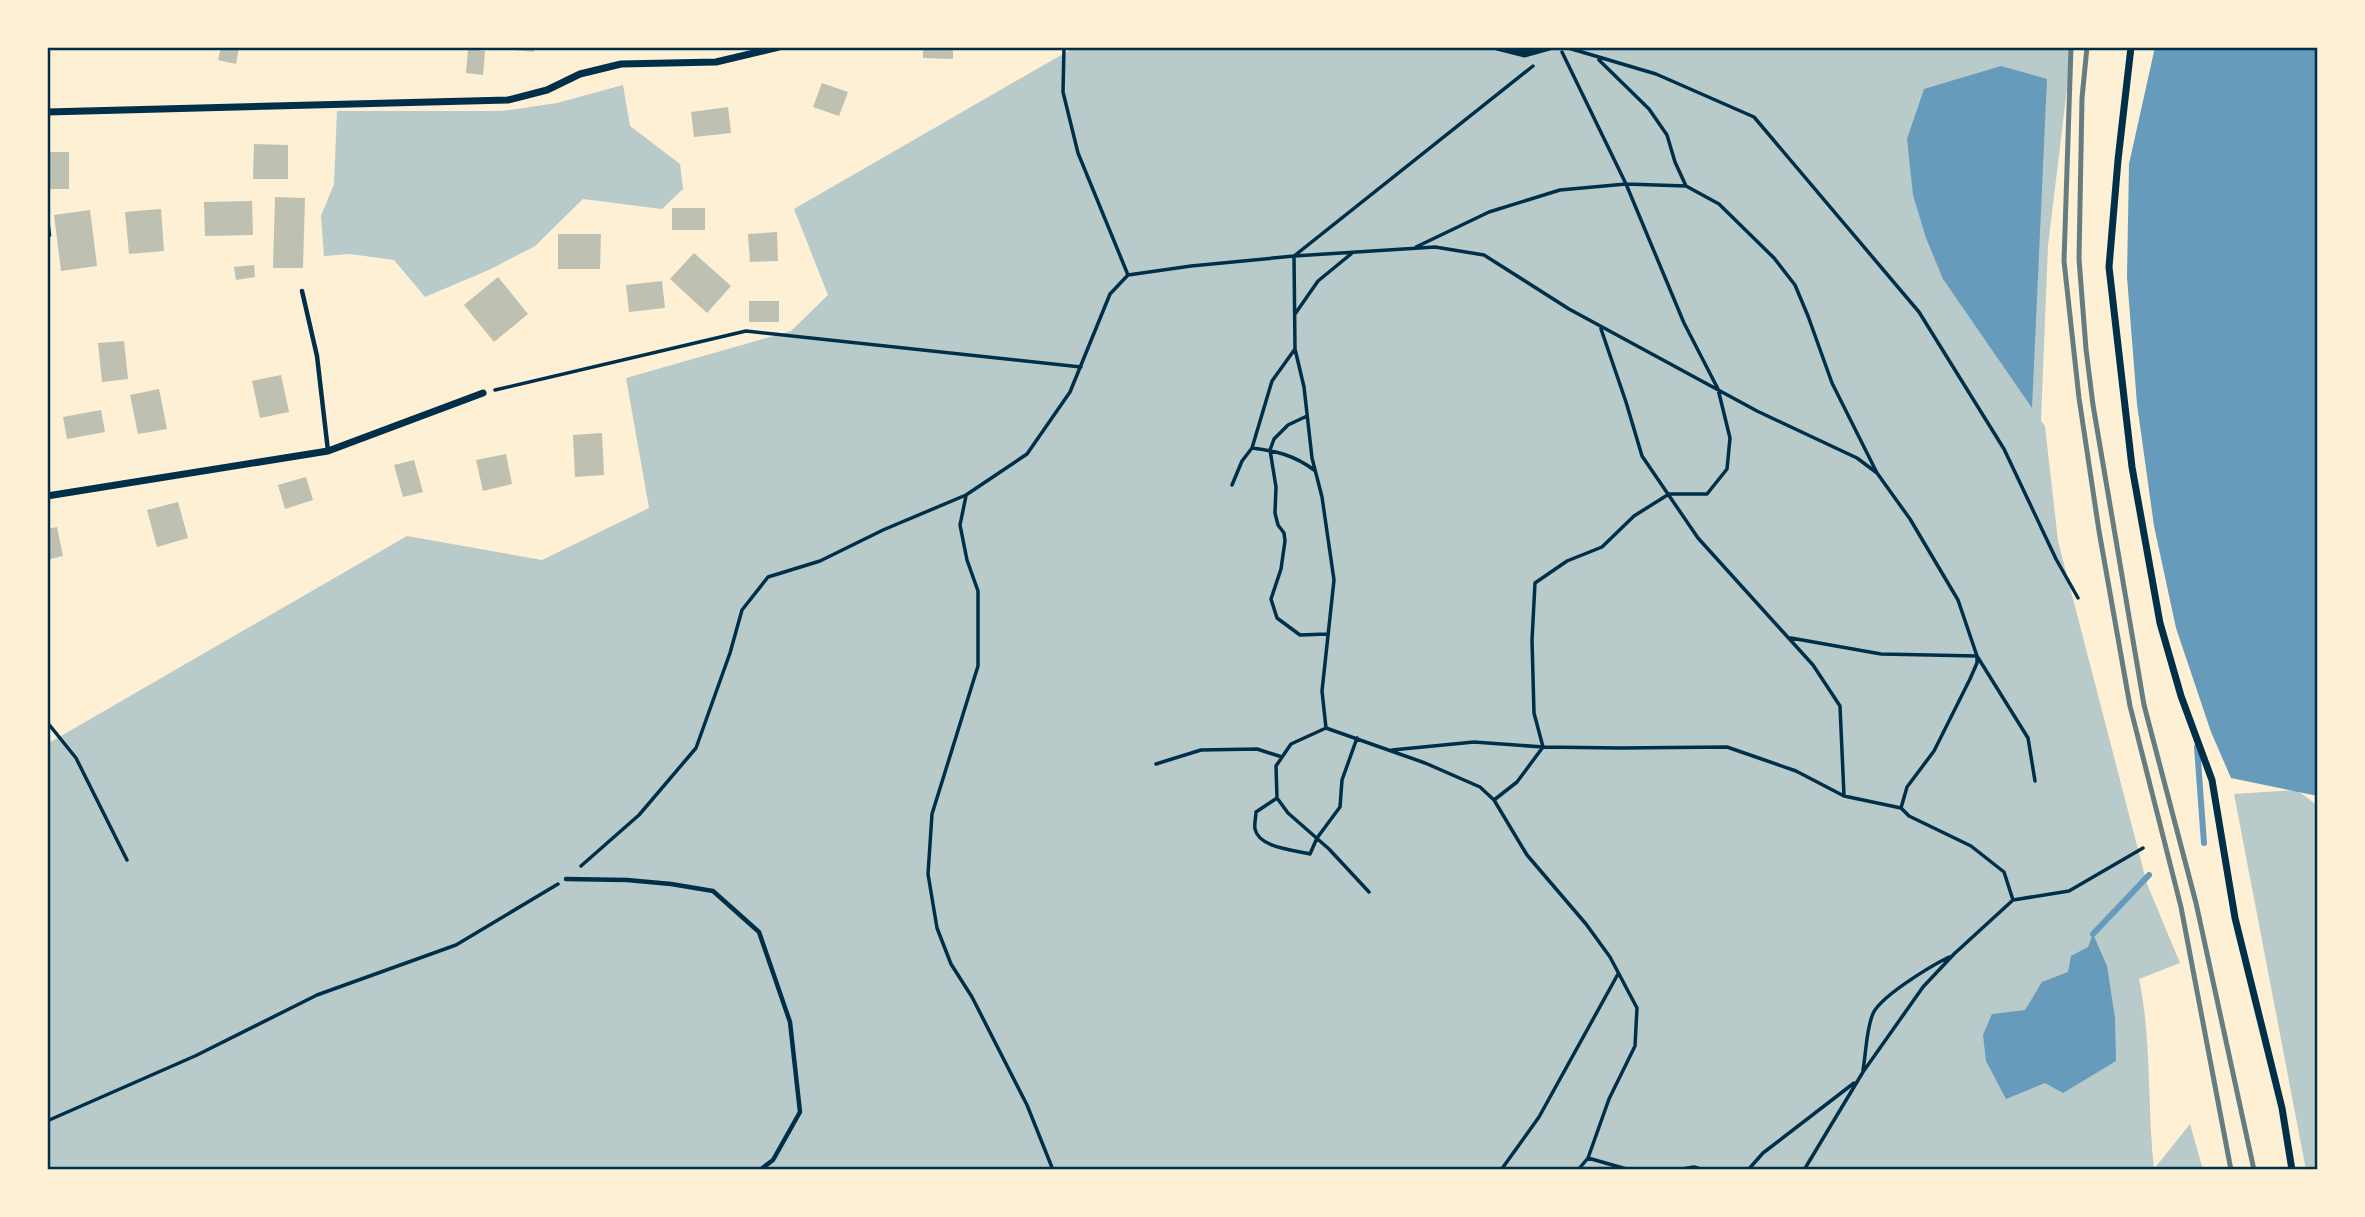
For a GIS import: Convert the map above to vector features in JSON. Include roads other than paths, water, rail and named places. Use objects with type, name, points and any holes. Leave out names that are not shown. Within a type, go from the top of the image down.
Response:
[{"type":"street","points":[[47,112],[508,100],[547,90],[580,75],[621,64],[716,62],[779,47]]},
{"type":"street","points":[[1497,47],[1525,54],[1550,47]]},
{"type":"street","points":[[2131,47],[2109,267],[2132,467],[2160,623],[2181,696],[2212,780],[2235,918],[2282,1108],[2292,1170]]},
{"type":"street","points":[[47,496],[328,451],[483,393]]},
{"type":"lane","points":[[47,218],[49,235]]},
{"type":"lane","points":[[302,291],[317,356],[328,451]]},
{"type":"lane","points":[[566,879],[638,881],[713,891],[759,932],[790,1022],[800,1112],[773,1160],[760,1170]]},
{"type":"water","points":[[2155,47],[2318,47],[2318,796],[2231,778],[2211,732],[2176,628],[2154,526],[2137,404],[2127,277],[2129,164]]},
{"type":"water","points":[[2001,66],[2047,79],[2032,408],[1943,279],[1926,238],[1913,195],[1907,139],[1924,89]]},
{"type":"water","points":[[2093,934],[2107,966],[2115,1018],[2116,1061],[2063,1093],[2045,1083],[2006,1099],[1986,1061],[1983,1035],[1992,1014],[2025,1010],[2042,982],[2068,972],[2071,956],[2088,947]]},
{"type":"waterway","points":[[2197,747],[2204,843]]},
{"type":"waterway","points":[[2093,934],[2149,875]]},
{"type":"railway","points":[[2071,47],[2064,261],[2079,398],[2130,706],[2181,907],[2231,1170]]},
{"type":"railway","points":[[2087,47],[2082,98],[2079,259],[2093,405],[2144,705],[2196,903],[2254,1170]]}]
